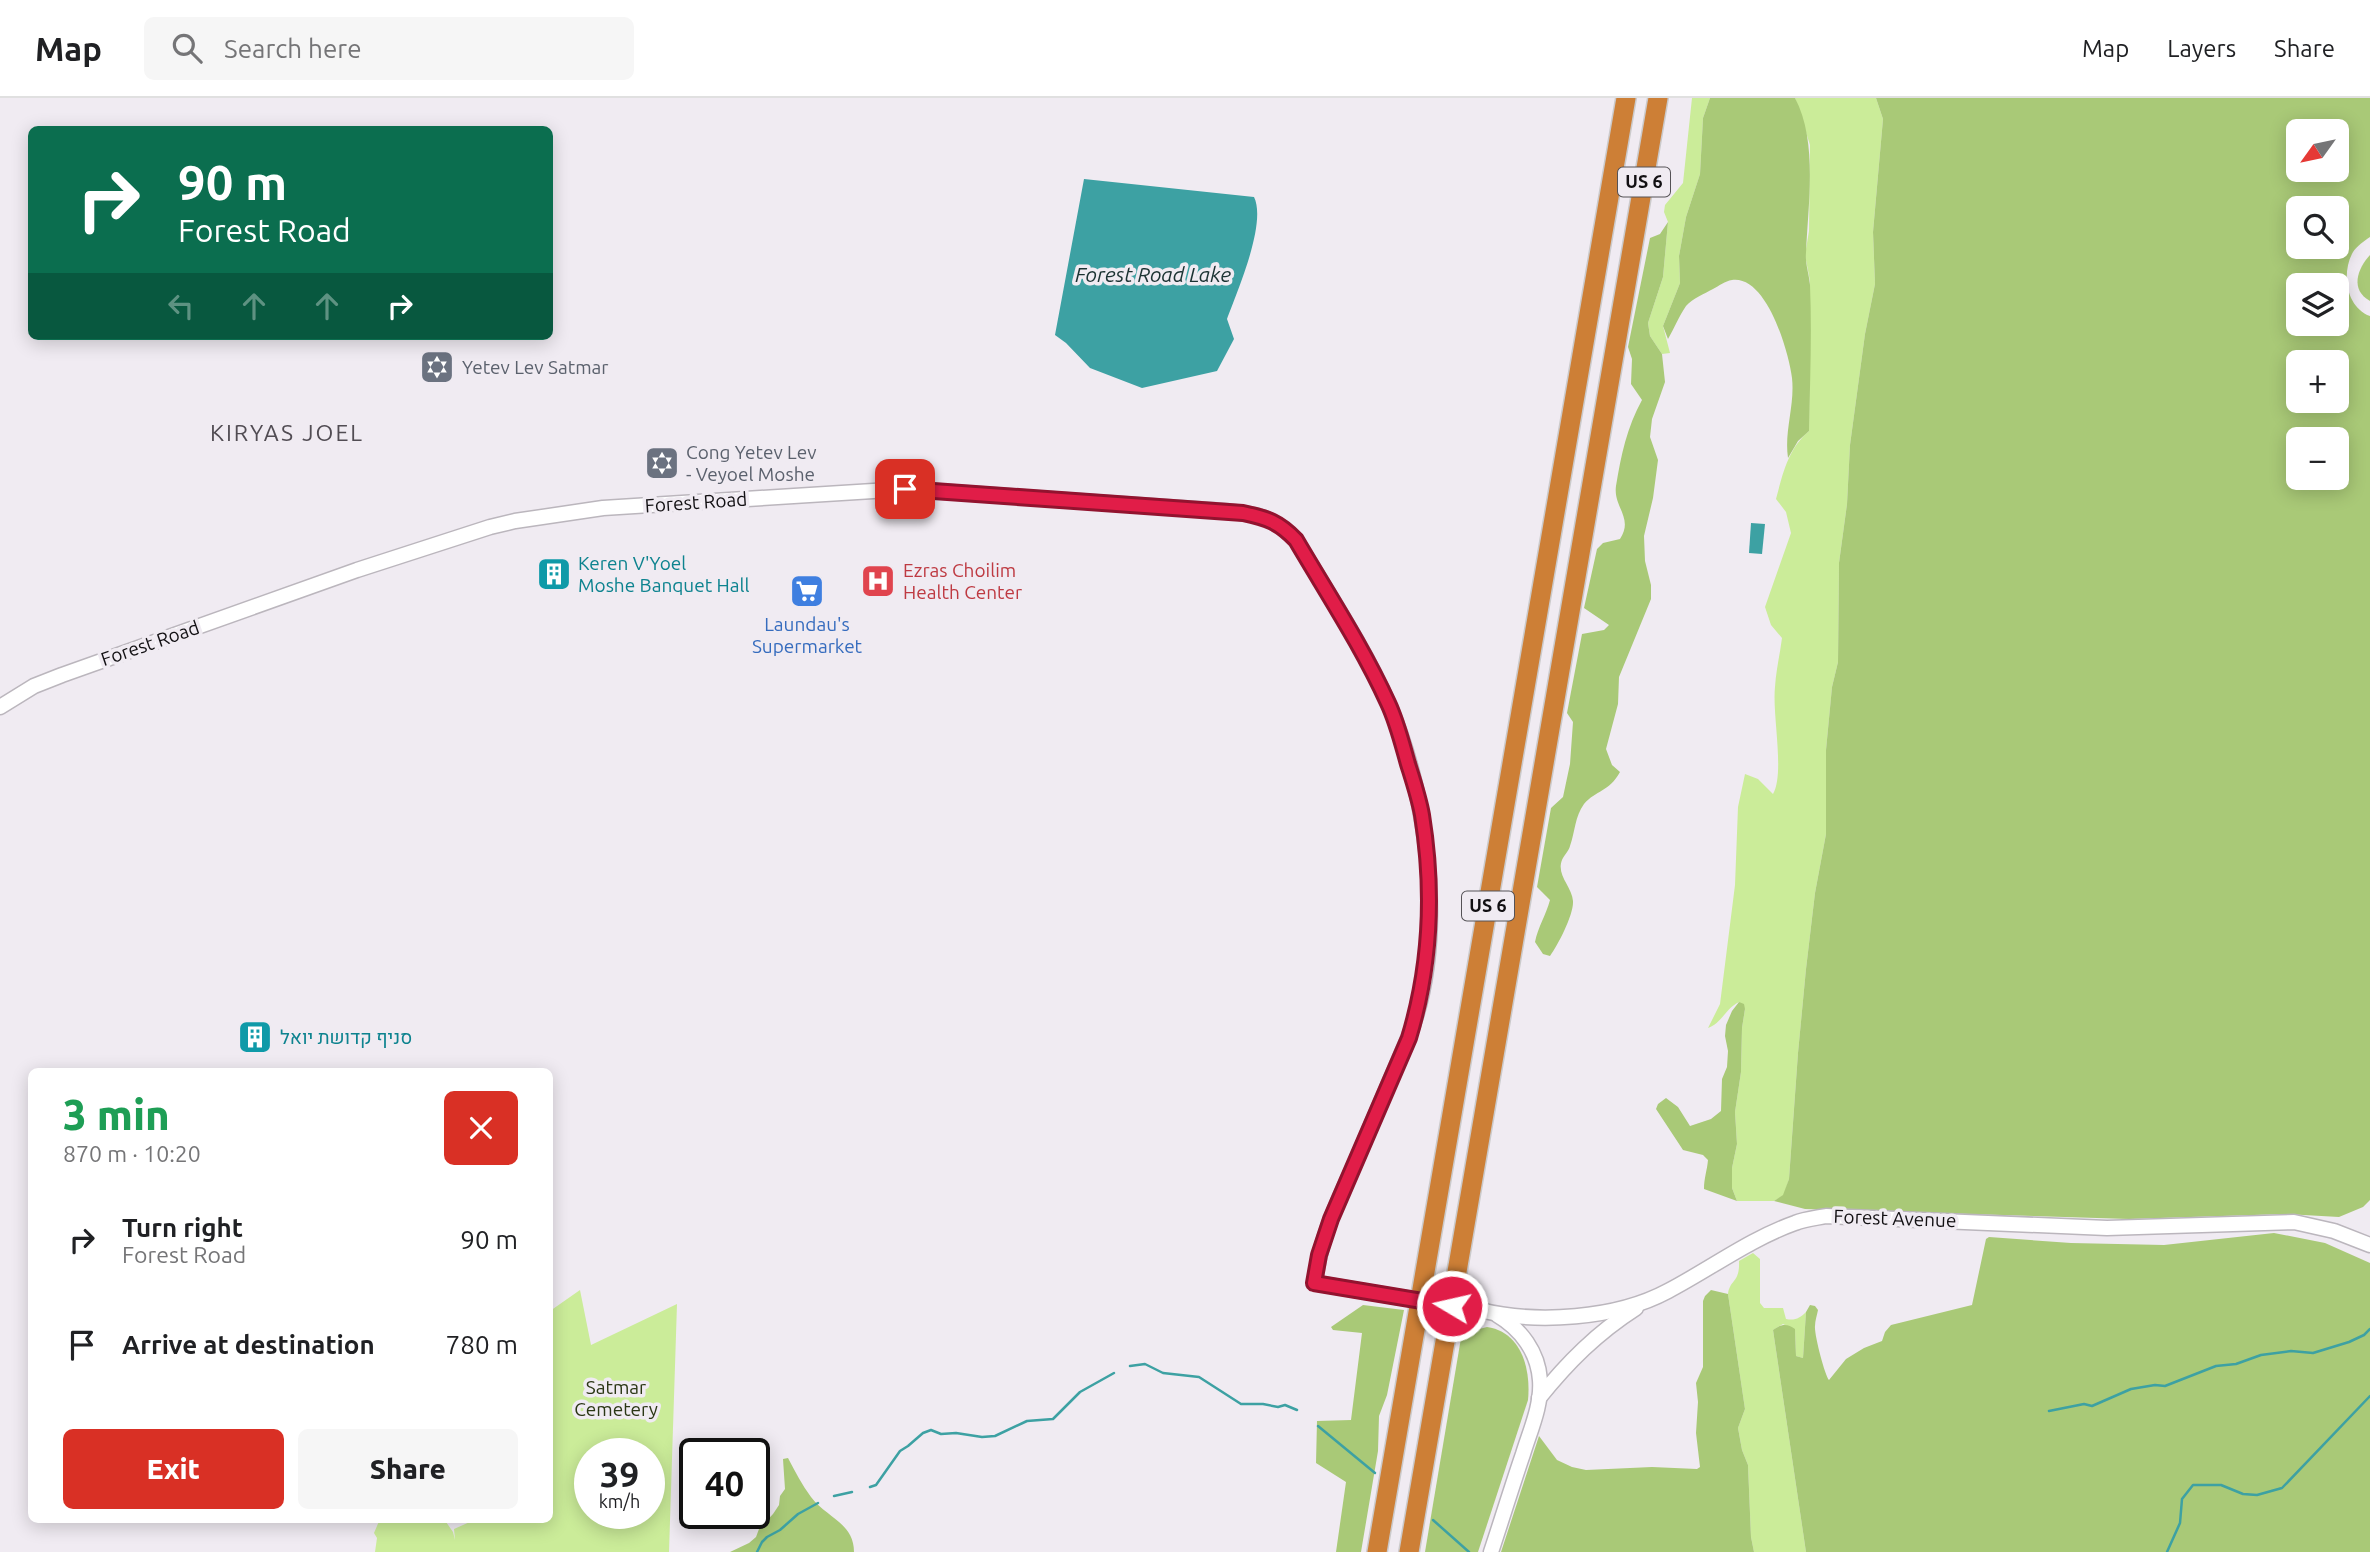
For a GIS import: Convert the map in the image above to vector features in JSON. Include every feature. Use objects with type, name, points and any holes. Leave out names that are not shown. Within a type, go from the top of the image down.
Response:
[{"type":"highway","name":"US 6","points":[[1377,1552],[1626,98]]},
{"type":"highway","name":"US 6","points":[[1409,1552],[1658,98]]},
{"type":"street","name":"Forest Road","points":[[0,707],[34,687],[62,675],[357,570],[515,521],[590,510],[905,489],[1209,510],[1252,515],[1276,522],[1296,540],[1365,657],[1389,704],[1422,813],[1430,913],[1428,950],[1409,1038],[1331,1219],[1319,1255],[1314,1283]]},
{"type":"street","name":"Forest Avenue","points":[[1314,1283],[1497,1314],[1578,1315],[1653,1299],[1766,1236],[1797,1222],[1826,1216],[2107,1228],[2294,1222],[2334,1231],[2370,1245]]},
{"type":"street","points":[[1539,1398],[1587,1344],[1615,1322],[1653,1299]]},
{"type":"street","points":[[1491,1552],[1539,1398],[1541,1382],[1532,1352],[1515,1327],[1497,1314]]},
{"type":"green space","points":[[1692,98],[1710,98],[1703,118],[1700,174],[1686,217],[1679,256],[1680,283],[1663,326],[1670,353],[1662,354],[1650,336],[1648,323],[1663,277],[1668,222],[1664,212],[1665,205],[1683,183]]},
{"type":"green space","points":[[1710,98],[1795,98],[1807,134],[1810,174],[1806,257],[1811,303],[1809,431],[1798,441],[1788,458],[1787,438],[1793,388],[1790,366],[1774,318],[1756,290],[1745,282],[1727,281],[1689,303],[1668,339],[1663,326],[1680,283],[1679,256],[1686,217],[1700,174],[1703,118]]},
{"type":"green space","points":[[1795,98],[1876,98],[1883,119],[1873,232],[1875,284],[1865,334],[1850,445],[1847,504],[1839,563],[1838,662],[1832,687],[1826,750],[1826,834],[1815,893],[1806,969],[1789,1179],[1784,1195],[1774,1201],[1737,1201],[1732,1188],[1732,1168],[1737,1144],[1735,1112],[1741,1072],[1745,1009],[1739,1002],[1708,1028],[1720,1004],[1735,885],[1738,807],[1745,774],[1758,779],[1773,794],[1778,772],[1775,699],[1782,638],[1771,625],[1765,607],[1791,533],[1786,512],[1776,499],[1791,454],[1809,431],[1810,281],[1805,255],[1809,231],[1810,145]]},
{"type":"green space","points":[[1876,98],[2370,98],[2370,237],[2353,252],[2347,273],[2286,273],[2286,336],[2349,336],[2349,291],[2356,305],[2370,316],[2370,1200],[2363,1207],[2339,1217],[2285,1214],[2129,1219],[1805,1209],[1774,1201],[1783,1195],[1789,1179],[1806,969],[1815,893],[1826,834],[1826,750],[1832,687],[1838,662],[1839,563],[1847,504],[1850,445],[1865,334],[1875,284],[1873,232],[1883,119]]},
{"type":"green space","points":[[1668,222],[1663,277],[1648,323],[1650,336],[1662,354],[1665,382],[1652,419],[1650,437],[1658,460],[1644,536],[1651,599],[1619,677],[1618,704],[1606,749],[1612,765],[1620,772],[1607,787],[1584,804],[1579,814],[1561,865],[1573,907],[1565,929],[1550,956],[1543,954],[1535,942],[1550,900],[1537,887],[1551,808],[1563,797],[1570,764],[1573,722],[1567,713],[1582,634],[1604,630],[1609,625],[1584,608],[1597,549],[1603,543],[1620,539],[1624,532],[1624,519],[1617,500],[1616,486],[1625,442],[1642,400],[1631,384],[1632,359],[1628,347],[1650,238],[1660,234]]},
{"type":"green space","points":[[2370,255],[2370,301],[2360,291],[2358,279]]},
{"type":"green space","points":[[1739,1002],[1744,1004],[1745,1009],[1741,1072],[1735,1112],[1737,1144],[1732,1168],[1732,1188],[1737,1201],[1704,1189],[1708,1160],[1703,1155],[1683,1150],[1656,1109],[1666,1098],[1678,1107],[1690,1126],[1711,1119],[1721,1111],[1722,1079],[1727,1067],[1728,1051],[1726,1025]]},
{"type":"green space","points":[[2274,1233],[2325,1243],[2370,1263],[2370,1552],[1806,1552],[1773,1330],[1781,1325],[1795,1329],[1796,1356],[1803,1358],[1806,1312],[1810,1305],[1815,1306],[1818,1310],[1816,1337],[1829,1380],[1846,1359],[1882,1341],[1891,1325],[1972,1305],[1986,1239],[1989,1237],[2071,1243],[2164,1245]]},
{"type":"green space","points":[[1753,1253],[1760,1259],[1760,1303],[1764,1308],[1783,1308],[1786,1319],[1789,1320],[1806,1312],[1803,1358],[1796,1356],[1795,1330],[1783,1324],[1773,1330],[1806,1552],[1754,1552],[1751,1537],[1748,1465],[1738,1428],[1745,1409],[1728,1294],[1738,1273],[1739,1261]]},
{"type":"green space","name":"Satmar Cemetery","points":[[580,1290],[591,1345],[677,1304],[669,1552],[375,1552],[377,1538],[374,1533],[378,1523],[447,1523],[455,1540],[454,1529],[468,1523],[553,1523],[553,1309]]},
{"type":"green space","points":[[1711,1290],[1728,1294],[1745,1409],[1738,1428],[1748,1465],[1754,1552],[1501,1552],[1539,1436],[1557,1460],[1586,1470],[1700,1467],[1696,1433],[1696,1383],[1703,1367],[1703,1301]]},
{"type":"green space","points":[[1363,1305],[1404,1310],[1387,1395],[1379,1416],[1378,1451],[1361,1552],[1336,1552],[1346,1482],[1316,1463],[1317,1421],[1351,1420],[1362,1333],[1333,1330],[1331,1327]]},
{"type":"green space","points":[[1487,1327],[1509,1336],[1522,1354],[1528,1377],[1528,1400],[1478,1552],[1425,1552],[1461,1338],[1468,1332]]},
{"type":"green space","points":[[788,1458],[817,1504],[845,1527],[853,1542],[854,1552],[730,1552],[749,1543],[756,1537],[759,1529],[770,1529],[770,1517],[779,1505],[780,1496],[785,1489],[783,1459]]},
{"type":"water","name":"Forest Road Lake","points":[[1084,179],[1254,197],[1257,223],[1254,240],[1227,319],[1234,339],[1217,371],[1142,388],[1090,368],[1055,335]]},
{"type":"water","points":[[1751,523],[1765,524],[1762,554],[1749,553]]},
{"type":"waterway","points":[[2049,1411],[2084,1404],[2092,1406],[2131,1389],[2165,1386],[2216,1366],[2236,1364],[2261,1355],[2291,1351],[2313,1353],[2349,1342],[2370,1329]]},
{"type":"waterway","points":[[1130,1366],[1145,1364],[1163,1373],[1199,1377],[1241,1404],[1278,1407],[1285,1405],[1297,1410]]},
{"type":"waterway","points":[[870,1487],[876,1485],[900,1451],[923,1433],[931,1430],[941,1434],[995,1436],[1027,1421],[1053,1419],[1080,1392],[1114,1373]]},
{"type":"waterway","points":[[2167,1552],[2180,1523],[2182,1499],[2193,1485],[2221,1485],[2243,1494],[2257,1495],[2282,1488],[2370,1396]]},
{"type":"waterway","points":[[1318,1426],[1375,1473]]},
{"type":"waterway","points":[[834,1496],[852,1492]]},
{"type":"waterway","points":[[757,1552],[767,1537],[818,1503]]},
{"type":"waterway","points":[[1433,1520],[1469,1552]]},
{"type":"place","name":"Yetev Lev Satmar","points":[[437,367]]},
{"type":"place","name":"Cong Yetev Lev - Veyoel Moshe","points":[[662,463]]},
{"type":"place","name":"Keren V'Yoel Moshe Banquet Hall","points":[[554,574]]},
{"type":"place","name":"Ezras Choilim Health Center","points":[[878,581]]},
{"type":"place","name":"Laundau's Supermarket","points":[[807,591]]},
{"type":"place","name":"סניף קדושת יואל","points":[[255,1037]]},
{"type":"district","name":"KIRYAS JOEL","points":[[287,433]]},
{"type":"route","points":[[905,489],[1243,513],[1276,522],[1296,540],[1365,657],[1389,704],[1422,813],[1430,913],[1424,976],[1409,1038],[1331,1219],[1319,1255],[1314,1283],[1452,1306]]}]
